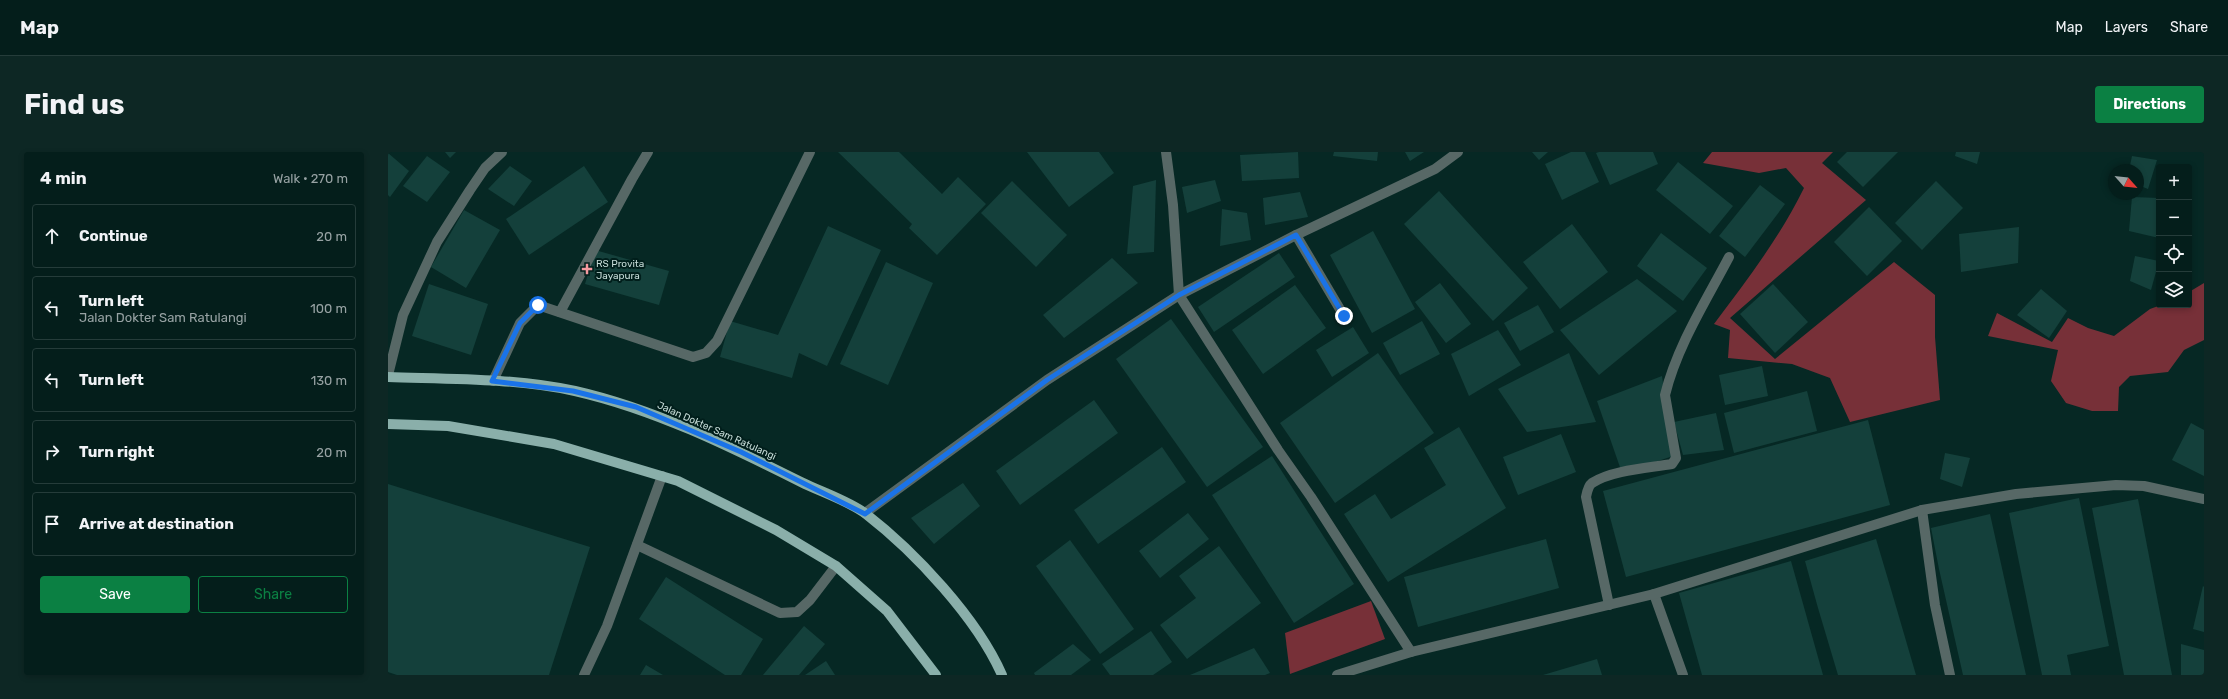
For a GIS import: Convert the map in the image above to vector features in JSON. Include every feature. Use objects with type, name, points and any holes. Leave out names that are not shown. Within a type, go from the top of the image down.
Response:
[{"type":"main road","name":"Jalan Dokter Sam Ratulangi","points":[[388,376],[492,381],[573,391],[636,407],[741,452],[865,514],[910,553],[957,603],[997,662],[1002,675]]},
{"type":"main road","points":[[388,424],[448,426],[554,444],[678,481],[776,530],[836,566],[887,610],[936,675]]},
{"type":"street","points":[[388,376],[403,315],[437,242],[485,168],[502,152]]},
{"type":"street","points":[[560,312],[648,152]]},
{"type":"street","points":[[492,381],[520,323],[538,305],[693,357],[706,353],[716,341],[810,152]]},
{"type":"street","points":[[1166,152],[1173,204],[1179,295],[1278,450],[1311,497],[1411,652]]},
{"type":"street","points":[[865,514],[1047,380],[1179,295],[1296,235],[1435,169],[1458,152]]},
{"type":"street","points":[[1296,235],[1344,316]]},
{"type":"street","points":[[1609,605],[1586,497],[1588,490],[1591,484],[1612,475],[1672,464],[1676,458],[1665,395],[1677,360],[1698,315],[1729,257]]},
{"type":"street","points":[[584,675],[607,626],[662,476]]},
{"type":"street","points":[[1337,675],[1411,652],[1654,594],[1922,510],[2016,494],[2116,485],[2144,486],[2204,498]]},
{"type":"street","points":[[1922,510],[1935,605],[1950,675]]},
{"type":"street","points":[[637,545],[780,613],[798,612],[810,600],[836,566]]},
{"type":"street","points":[[1654,594],[1682,675]]},
{"type":"shaded area","points":[[1712,152],[1833,152],[1822,163],[1866,200],[1730,318],[1775,359],[1894,262],[1935,295],[1935,337],[1940,400],[1850,422],[1830,378],[1792,364],[1728,358],[1730,330],[1714,324],[1751,275],[1774,241],[1804,188],[1786,168],[1759,173],[1703,163]]},
{"type":"shaded area","points":[[2204,283],[2204,340],[2184,350],[2168,372],[2130,376],[2119,387],[2118,411],[2092,411],[2066,403],[2051,381],[2058,350],[1988,336],[1997,313],[2052,342],[2068,318],[2088,328],[2114,336],[2150,309],[2156,307],[2192,308],[2192,290]]},
{"type":"shaded area","points":[[1371,601],[1385,639],[1290,674],[1285,633]]},
{"type":"building","points":[[445,152],[456,152],[450,158]]},
{"type":"building","points":[[838,152],[899,152],[942,194],[958,177],[986,204],[937,255],[909,228],[912,224]]},
{"type":"building","points":[[1027,152],[1099,152],[1114,173],[1069,207]]},
{"type":"building","points":[[1298,152],[1299,178],[1242,181],[1240,155]]},
{"type":"building","points":[[1334,152],[1378,152],[1377,161],[1333,156]]},
{"type":"building","points":[[1405,152],[1424,152],[1410,161]]},
{"type":"building","points":[[1532,152],[1548,152],[1539,160]]},
{"type":"building","points":[[1571,152],[1585,152],[1599,182],[1562,200],[1545,164]]},
{"type":"building","points":[[1653,152],[1658,164],[1610,185],[1596,153]]},
{"type":"building","points":[[1847,152],[1898,152],[1863,187],[1837,162]]},
{"type":"building","points":[[1956,152],[1980,152],[1977,164],[1955,156]]},
{"type":"building","points":[[388,153],[409,171],[390,197],[388,195]]},
{"type":"building","points":[[427,156],[450,172],[427,202],[403,186]]},
{"type":"building","points":[[2132,156],[2157,160],[2148,189],[2144,187],[2144,164],[2130,164]]},
{"type":"building","points":[[1678,162],[1733,206],[1710,234],[1656,190]]},
{"type":"building","points":[[510,166],[532,181],[514,206],[488,189]]},
{"type":"building","points":[[584,166],[608,202],[529,255],[506,219]]},
{"type":"building","points":[[1156,180],[1154,252],[1127,254],[1133,186]]},
{"type":"building","points":[[1215,180],[1221,201],[1187,213],[1182,187]]},
{"type":"building","points":[[1012,181],[1067,235],[1036,267],[981,213]]},
{"type":"building","points":[[1936,181],[1963,208],[1922,250],[1895,223]]},
{"type":"building","points":[[1760,185],[1785,204],[1745,257],[1719,236]]},
{"type":"building","points":[[1439,191],[1528,288],[1493,321],[1404,224]]},
{"type":"building","points":[[1300,192],[1308,217],[1265,225],[1263,198]]},
{"type":"building","points":[[2144,197],[2156,198],[2156,237],[2129,231],[2132,200],[2144,200]]},
{"type":"building","points":[[1869,207],[1902,241],[1867,276],[1834,242]]},
{"type":"building","points":[[1222,209],[1247,213],[1251,240],[1220,246]]},
{"type":"building","points":[[464,210],[500,230],[466,288],[431,267]]},
{"type":"building","points":[[1572,224],[1608,272],[1560,309],[1523,262]]},
{"type":"building","points":[[828,226],[881,250],[827,366],[799,353],[792,378],[720,357],[730,321],[778,335]]},
{"type":"building","points":[[2019,227],[2018,263],[1961,272],[1959,234]]},
{"type":"building","points":[[1373,231],[1415,309],[1372,333],[1330,255]]},
{"type":"building","points":[[1661,233],[1707,268],[1683,301],[1637,266]]},
{"type":"building","points":[[595,250],[669,271],[659,305],[585,284]]},
{"type":"building","points":[[1279,253],[1295,277],[1214,332],[1198,307]]},
{"type":"building","points":[[2135,256],[2156,260],[2156,272],[2151,290],[2130,281]]},
{"type":"building","points":[[1112,258],[1138,283],[1064,338],[1043,315]]},
{"type":"building","points":[[886,262],[933,283],[888,385],[840,364]]},
{"type":"building","points":[[1637,279],[1677,311],[1599,375],[1560,330]]},
{"type":"building","points":[[1440,283],[1471,324],[1446,343],[1415,302]]},
{"type":"building","points":[[429,284],[488,304],[471,355],[412,336]]},
{"type":"building","points":[[1773,284],[1808,322],[1775,353],[1740,314]]},
{"type":"building","points":[[1295,285],[1326,328],[1263,374],[1232,330]]},
{"type":"building","points":[[2041,289],[2067,311],[2049,338],[2017,315]]},
{"type":"building","points":[[1538,305],[1554,332],[1520,351],[1504,323]]},
{"type":"building","points":[[1171,319],[1263,447],[1207,487],[1116,359]]},
{"type":"building","points":[[1422,321],[1440,354],[1400,375],[1383,343]]},
{"type":"building","points":[[1353,327],[1369,353],[1332,377],[1316,350]]},
{"type":"building","points":[[1498,330],[1521,365],[1469,396],[1451,354]]},
{"type":"building","points":[[1378,353],[1434,433],[1335,503],[1280,423]]},
{"type":"building","points":[[1569,353],[1596,422],[1527,432],[1498,389]]},
{"type":"building","points":[[1762,366],[1768,396],[1725,405],[1719,375]]},
{"type":"building","points":[[1662,376],[1673,456],[1622,473],[1597,401]]},
{"type":"building","points":[[1807,391],[1817,431],[1734,453],[1724,413]]},
{"type":"building","points":[[1094,400],[1118,433],[1020,505],[996,471]]},
{"type":"building","points":[[1716,413],[1724,450],[1683,455],[1674,422]]},
{"type":"building","points":[[1868,420],[1890,505],[1626,577],[1603,491]]},
{"type":"building","points":[[2191,423],[2204,430],[2204,476],[2172,460]]},
{"type":"building","points":[[1459,427],[1506,508],[1388,582],[1344,514],[1375,494],[1391,519],[1446,485],[1424,448]]},
{"type":"building","points":[[1561,434],[1576,472],[1518,495],[1503,457]]},
{"type":"building","points":[[1162,447],[1186,482],[1098,544],[1074,510]]},
{"type":"building","points":[[1945,453],[1970,458],[1962,487],[1940,479]]},
{"type":"building","points":[[1272,456],[1354,584],[1294,623],[1212,495]]},
{"type":"building","points":[[963,483],[980,506],[934,544],[911,518]]},
{"type":"building","points":[[388,484],[590,547],[549,675],[397,675],[388,672]]},
{"type":"building","points":[[2079,498],[2109,646],[2067,655],[2071,675],[2042,675],[2009,513]]},
{"type":"building","points":[[2138,499],[2172,675],[2124,675],[2092,508]]},
{"type":"building","points":[[1188,513],[1209,539],[1160,578],[1139,551]]},
{"type":"building","points":[[1990,514],[2026,675],[1963,675],[1939,569],[1931,528]]},
{"type":"building","points":[[1546,539],[1559,588],[1418,627],[1404,577]]},
{"type":"building","points":[[1876,539],[1916,675],[1838,675],[1818,608],[1805,561]]},
{"type":"building","points":[[1070,540],[1134,629],[1100,654],[1036,566]]},
{"type":"building","points":[[1219,546],[1261,603],[1187,659],[1160,625],[1196,598],[1179,576]]},
{"type":"building","points":[[1791,561],[1823,675],[1702,675],[1679,593]]},
{"type":"building","points":[[666,577],[763,639],[741,675],[725,675],[639,619]]},
{"type":"building","points":[[2203,586],[2204,587],[2204,632],[2193,629]]},
{"type":"building","points":[[804,626],[825,644],[799,675],[763,675]]},
{"type":"building","points":[[1151,631],[1172,662],[1153,675],[1110,675],[1102,664]]},
{"type":"building","points":[[1073,644],[1091,660],[1071,675],[1035,675],[1034,673]]},
{"type":"building","points":[[2181,644],[2204,650],[2204,675],[2181,675]]},
{"type":"building","points":[[1254,648],[1270,673],[1265,675],[1190,675]]},
{"type":"building","points":[[1597,659],[1602,675],[1543,675]]},
{"type":"building","points":[[826,661],[835,675],[805,675]]},
{"type":"building","points":[[646,665],[663,675],[640,675]]},
{"type":"place","name":"RS Provita Jayapura","points":[[587,269]]},
{"type":"route","points":[[538,305],[520,323],[492,381],[573,391],[636,407],[741,452],[865,514],[1047,380],[1179,295],[1296,235],[1344,316]]}]
